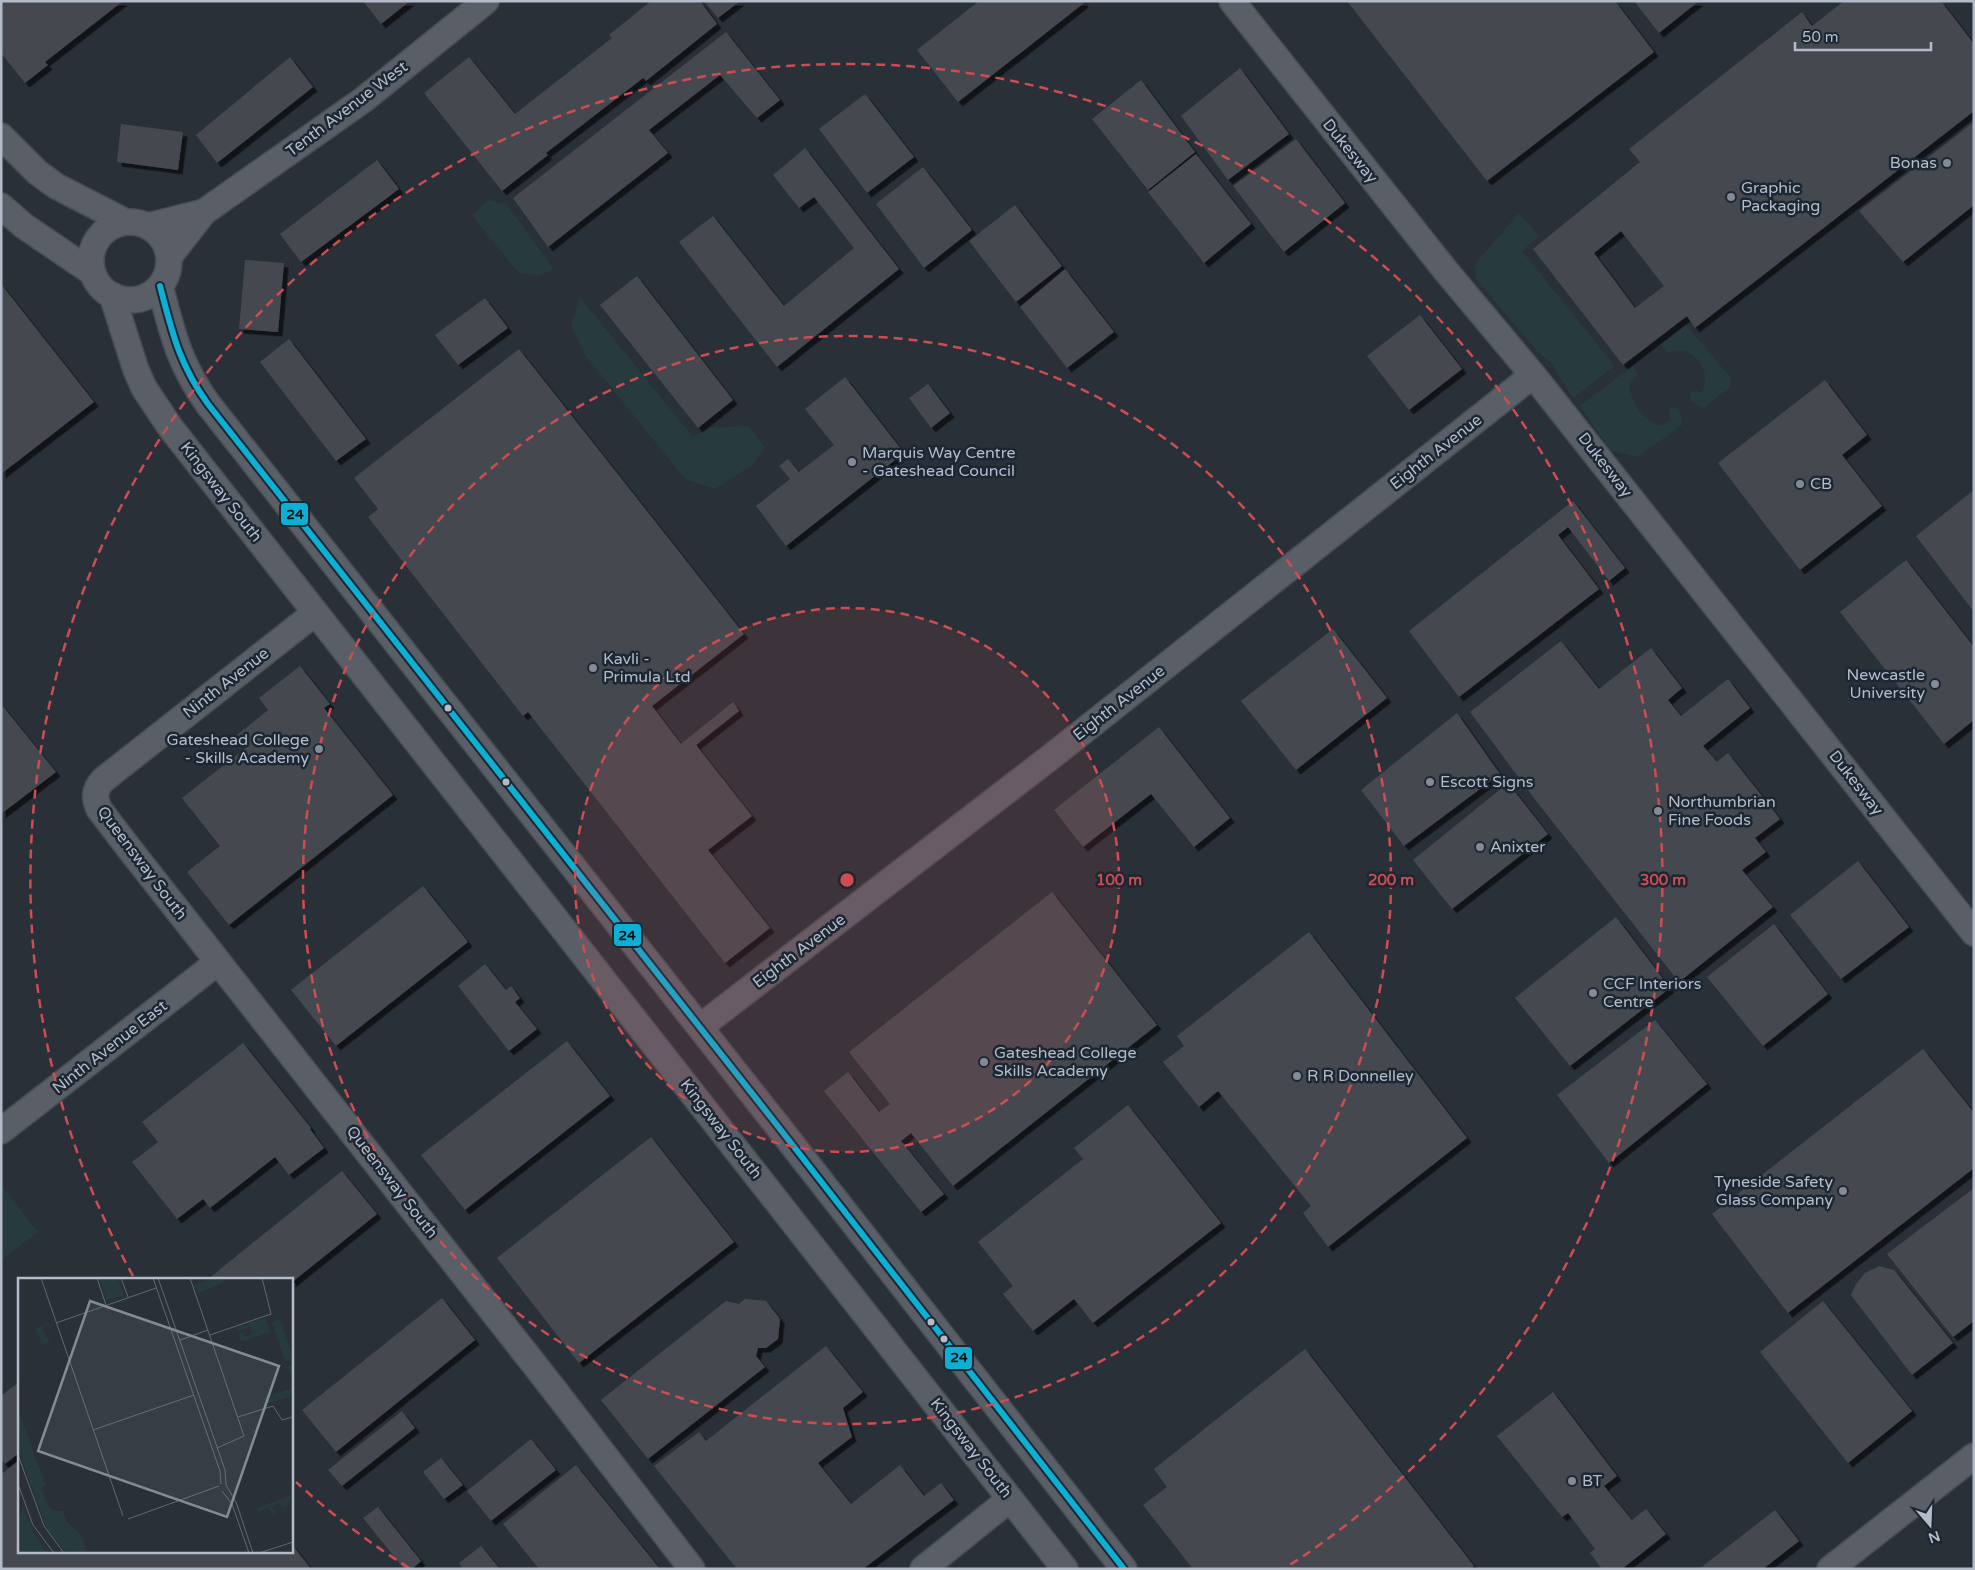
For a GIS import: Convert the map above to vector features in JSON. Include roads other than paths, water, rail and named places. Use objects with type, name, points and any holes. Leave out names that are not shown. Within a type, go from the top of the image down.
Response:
[{"type":"street","name":"Tenth Avenue West","points":[[168,257],[204,212],[363,100],[486,1]]},
{"type":"street","name":"Dukesway","points":[[1232,1],[1441,264],[1534,374],[1974,933]]},
{"type":"street","points":[[1,136],[37,172],[56,186],[137,224],[162,240],[168,257],[165,276],[160,286],[153,292],[137,299],[122,299],[112,295]]},
{"type":"street","name":"Kingsway South","points":[[1,206],[31,231],[93,273],[97,282],[112,295],[136,370],[152,401],[170,427],[1065,1569]]},
{"type":"street","name":"Tenth Avenue West","points":[[137,224],[204,212]]},
{"type":"street","points":[[93,273],[91,261],[94,243],[107,229],[137,224]]},
{"type":"street","points":[[160,286],[180,356],[188,374],[208,404],[700,1027],[1124,1569]]},
{"type":"street","name":"Eighth Avenue","points":[[700,1027],[1037,768],[1534,374]]},
{"type":"street","name":"Ninth Avenue","points":[[95,795],[96,789],[103,780],[315,613]]},
{"type":"street","name":"Queensway South","points":[[95,795],[99,809],[552,1387],[692,1569]]},
{"type":"street","name":"Ninth Avenue East","points":[[1,1131],[218,962]]},
{"type":"street","points":[[1830,1569],[1974,1456]]},
{"type":"street","points":[[922,1569],[1010,1499]]},
{"type":"place","name":"Bonas","points":[[1947,163]]},
{"type":"place","name":"Graphic Packaging","points":[[1731,197]]},
{"type":"place","name":"Marquis Way Centre - Gateshead Council","points":[[852,462]]},
{"type":"place","name":"CB","points":[[1800,484]]},
{"type":"place","name":"Kavli - Primula Ltd","points":[[593,668]]},
{"type":"place","name":"Newcastle University","points":[[1935,684]]},
{"type":"place","name":"Gateshead College - Skills Academy","points":[[319,749]]},
{"type":"place","name":"Escott Signs","points":[[1430,782]]},
{"type":"place","name":"Northumbrian Fine Foods","points":[[1658,811]]},
{"type":"place","name":"Anixter","points":[[1480,847]]},
{"type":"place","name":"CCF Interiors Centre","points":[[1593,993]]},
{"type":"place","name":"Gateshead College Skills Academy","points":[[984,1062]]},
{"type":"place","name":"R R Donnelley","points":[[1297,1076]]},
{"type":"place","name":"Tyneside Safety Glass Company","points":[[1843,1191]]},
{"type":"place","name":"BT","points":[[1572,1481]]}]
